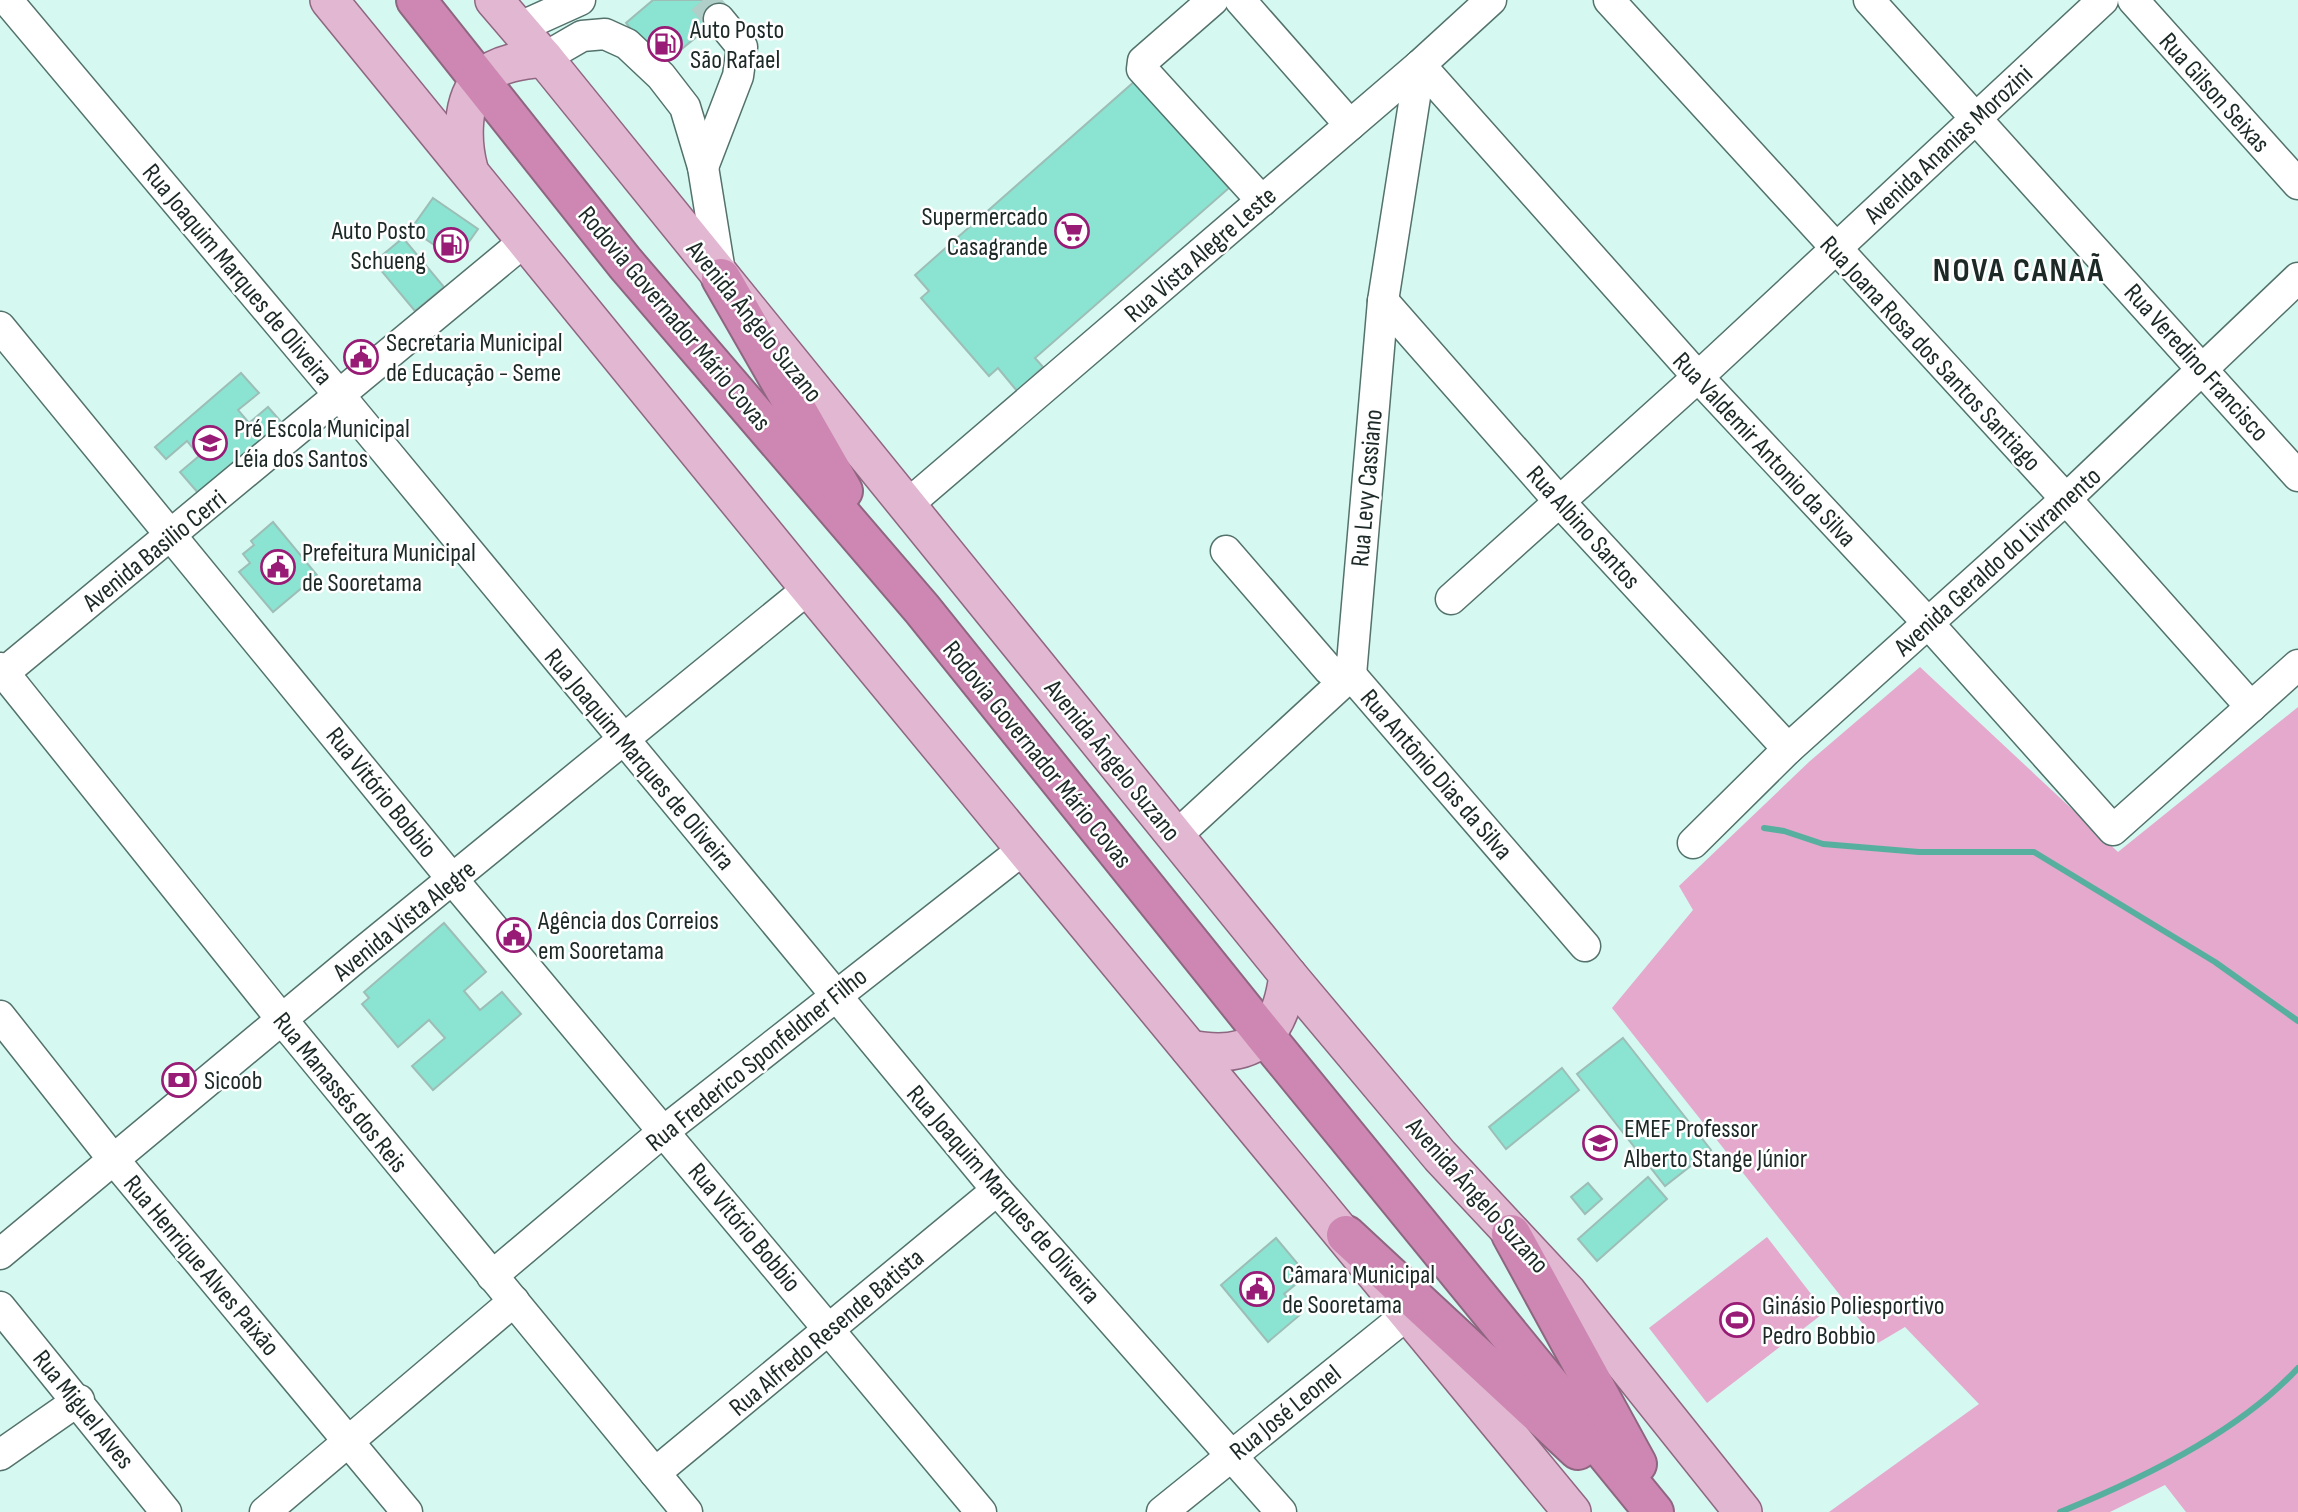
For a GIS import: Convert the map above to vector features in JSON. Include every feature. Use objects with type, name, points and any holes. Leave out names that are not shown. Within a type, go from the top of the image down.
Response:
[{"type":"highway","name":"Rodovia Governador Mário Covas","points":[[416,0],[625,263],[922,609],[1266,1037],[1654,1512]]},
{"type":"highway","points":[[721,278],[845,494],[922,609]]},
{"type":"highway","points":[[1511,1234],[1663,1512]]},
{"type":"highway","points":[[1346,1235],[1646,1512]]},
{"type":"main road","points":[[329,0],[809,588],[1346,1235],[1571,1512]]},
{"type":"main road","name":"Avenida Ângelo Suzano","points":[[494,0],[544,58],[1288,975],[1440,1156],[1568,1293],[1743,1512]]},
{"type":"main road","points":[[469,169],[463,145],[465,122],[481,79],[502,66],[544,58]]},
{"type":"main road","points":[[1189,1049],[1216,1054],[1242,1050],[1266,1037],[1285,997],[1288,975]]},
{"type":"street","name":"Rua Joaquim Marques de Oliveira","points":[[7,0],[340,396],[997,1190],[1281,1512]]},
{"type":"street","points":[[518,28],[580,0]]},
{"type":"street","points":[[1213,0],[1143,61],[1147,76],[1262,201]]},
{"type":"street","points":[[1240,0],[1350,125]]},
{"type":"street","name":"Rua Vista Alegre Leste","points":[[905,506],[1420,65],[1491,0]]},
{"type":"street","name":"Rua Joana Rosa dos Santos Santiago","points":[[1609,0],[1835,250],[2066,499],[2251,707]]},
{"type":"street","name":"Rua Veredino Francisco","points":[[1869,0],[2298,476]]},
{"type":"street","name":"Avenida Ananias Morozini","points":[[1451,599],[1558,500],[1698,377],[2103,0]]},
{"type":"street","name":"Rua Gilson Seixas","points":[[2133,0],[2298,184]]},
{"type":"street","points":[[703,167],[738,76],[742,47],[719,19]]},
{"type":"street","points":[[544,58],[582,36],[605,34],[627,44],[661,76],[685,107],[703,167],[721,278]]},
{"type":"street","name":"Rua Levy Cassiano","points":[[1351,675],[1383,301],[1420,65]]},
{"type":"street","name":"Rua Valdemir Antonio da Silva","points":[[1420,65],[1698,377],[1928,623],[2113,830],[2251,707]]},
{"type":"street","name":"Avenida Basilio Cerri","points":[[1,673],[173,534],[526,240]]},
{"type":"street","name":"Avenida Geraldo do Livramento","points":[[1693,843],[1788,749],[2066,499],[2298,278]]},
{"type":"street","name":"Rua Albino Santos","points":[[1383,301],[1558,500],[1788,749]]},
{"type":"street","name":"Rua Vitório Bobbio","points":[[0,327],[173,534],[453,880],[981,1512]]},
{"type":"street","name":"Rua Antônio Dias da Silva","points":[[1226,551],[1328,670],[1351,675],[1585,946]]},
{"type":"street","name":"Avenida Vista Alegre","points":[[0,1254],[809,588]]},
{"type":"street","points":[[2251,707],[2298,665]]},
{"type":"street","name":"Rua Manassés dos Reis","points":[[1,673],[282,1020],[687,1512]]},
{"type":"street","points":[[1175,836],[1351,675]]},
{"type":"street","name":"Rua Frederico Sponfeldner Filho","points":[[492,1276],[664,1131],[1025,848]]},
{"type":"street","name":"Rua Henrique Alves Paixão","points":[[0,1016],[114,1160],[407,1512]]},
{"type":"street","name":"Rua Alfredo Resende Batista","points":[[655,1473],[997,1190]]},
{"type":"street","points":[[265,1512],[514,1301]]},
{"type":"street","name":"Rua Miguel Alves","points":[[0,1307],[79,1401],[166,1512]]},
{"type":"street","name":"Rua José Leonel","points":[[1162,1512],[1409,1313]]},
{"type":"street","points":[[0,1455],[79,1401]]},
{"type":"shaded area","points":[[1920,667],[2118,852],[2298,707],[2298,1512],[2186,1512],[2165,1485],[2110,1512],[1829,1512],[1979,1404],[1905,1327],[1878,1343],[1612,1008],[1693,910],[1679,886],[1810,761]]},
{"type":"shaded area","name":"Ginásio Poliesportivo Pedro Bobbio","points":[[1767,1237],[1825,1312],[1707,1403],[1649,1328]]},
{"type":"building","name":"Auto Posto São Rafael","points":[[653,0],[720,0],[728,11],[661,66],[626,23]]},
{"type":"building","name":"Supermercado Casagrande","points":[[1135,81],[1229,188],[1035,358],[1043,367],[1017,391],[998,368],[989,376],[921,298],[929,291],[915,275]]},
{"type":"building","name":"Auto Posto Schueng","points":[[433,198],[478,229],[456,260],[411,229]]},
{"type":"building","points":[[403,238],[444,287],[415,311],[374,262]]},
{"type":"building","points":[[241,373],[259,393],[238,410],[249,423],[268,407],[282,423],[199,494],[180,472],[199,456],[187,441],[166,459],[155,447]]},
{"type":"building","name":"Prefeitura Municipal de Sooretama","points":[[273,522],[317,575],[273,612],[239,572],[250,563],[243,554],[254,545],[251,541]]},
{"type":"building","points":[[444,923],[486,972],[464,991],[480,1010],[502,992],[521,1014],[433,1090],[412,1066],[445,1038],[429,1020],[398,1047],[362,1004],[369,998],[364,992]]},
{"type":"building","points":[[1623,1038],[1711,1150],[1665,1186],[1577,1074]]},
{"type":"building","points":[[1562,1068],[1579,1090],[1506,1149],[1489,1127]]},
{"type":"building","points":[[1648,1177],[1667,1199],[1597,1261],[1578,1239]]},
{"type":"building","points":[[1588,1183],[1602,1199],[1585,1214],[1571,1197]]},
{"type":"building","name":"Câmara Municipal de Sooretama","points":[[1276,1238],[1307,1275],[1284,1294],[1301,1314],[1268,1342],[1221,1285]]},
{"type":"waterway","points":[[1764,828],[1784,831],[1823,844],[1919,852],[2034,852],[2215,962],[2298,1021]]},
{"type":"waterway","points":[[2060,1512],[2123,1485],[2187,1452],[2247,1413],[2298,1368]]},
{"type":"tunnel","points":[[703,0],[719,19]]},
{"type":"place","name":"Auto Posto São Rafael","points":[[665,44]]},
{"type":"place","name":"Supermercado Casagrande","points":[[1072,231]]},
{"type":"place","name":"Auto Posto Schueng","points":[[451,245]]},
{"type":"place","name":"Secretaria Municipal de Educação - Seme","points":[[361,357]]},
{"type":"place","name":"Pré Escola Municipal Léia dos Santos","points":[[210,443]]},
{"type":"place","name":"Prefeitura Municipal de Sooretama","points":[[278,567]]},
{"type":"place","name":"Agência dos Correios em Sooretama","points":[[514,935]]},
{"type":"place","name":"Sicoob","points":[[179,1080]]},
{"type":"place","name":"EMEF Professor Alberto Stange Júnior","points":[[1600,1143]]},
{"type":"place","name":"Câmara Municipal de Sooretama","points":[[1257,1289]]},
{"type":"place","name":"Ginásio Poliesportivo Pedro Bobbio","points":[[1737,1320]]},
{"type":"district","name":"NOVA CANAÃ","points":[[2019,269]]}]
